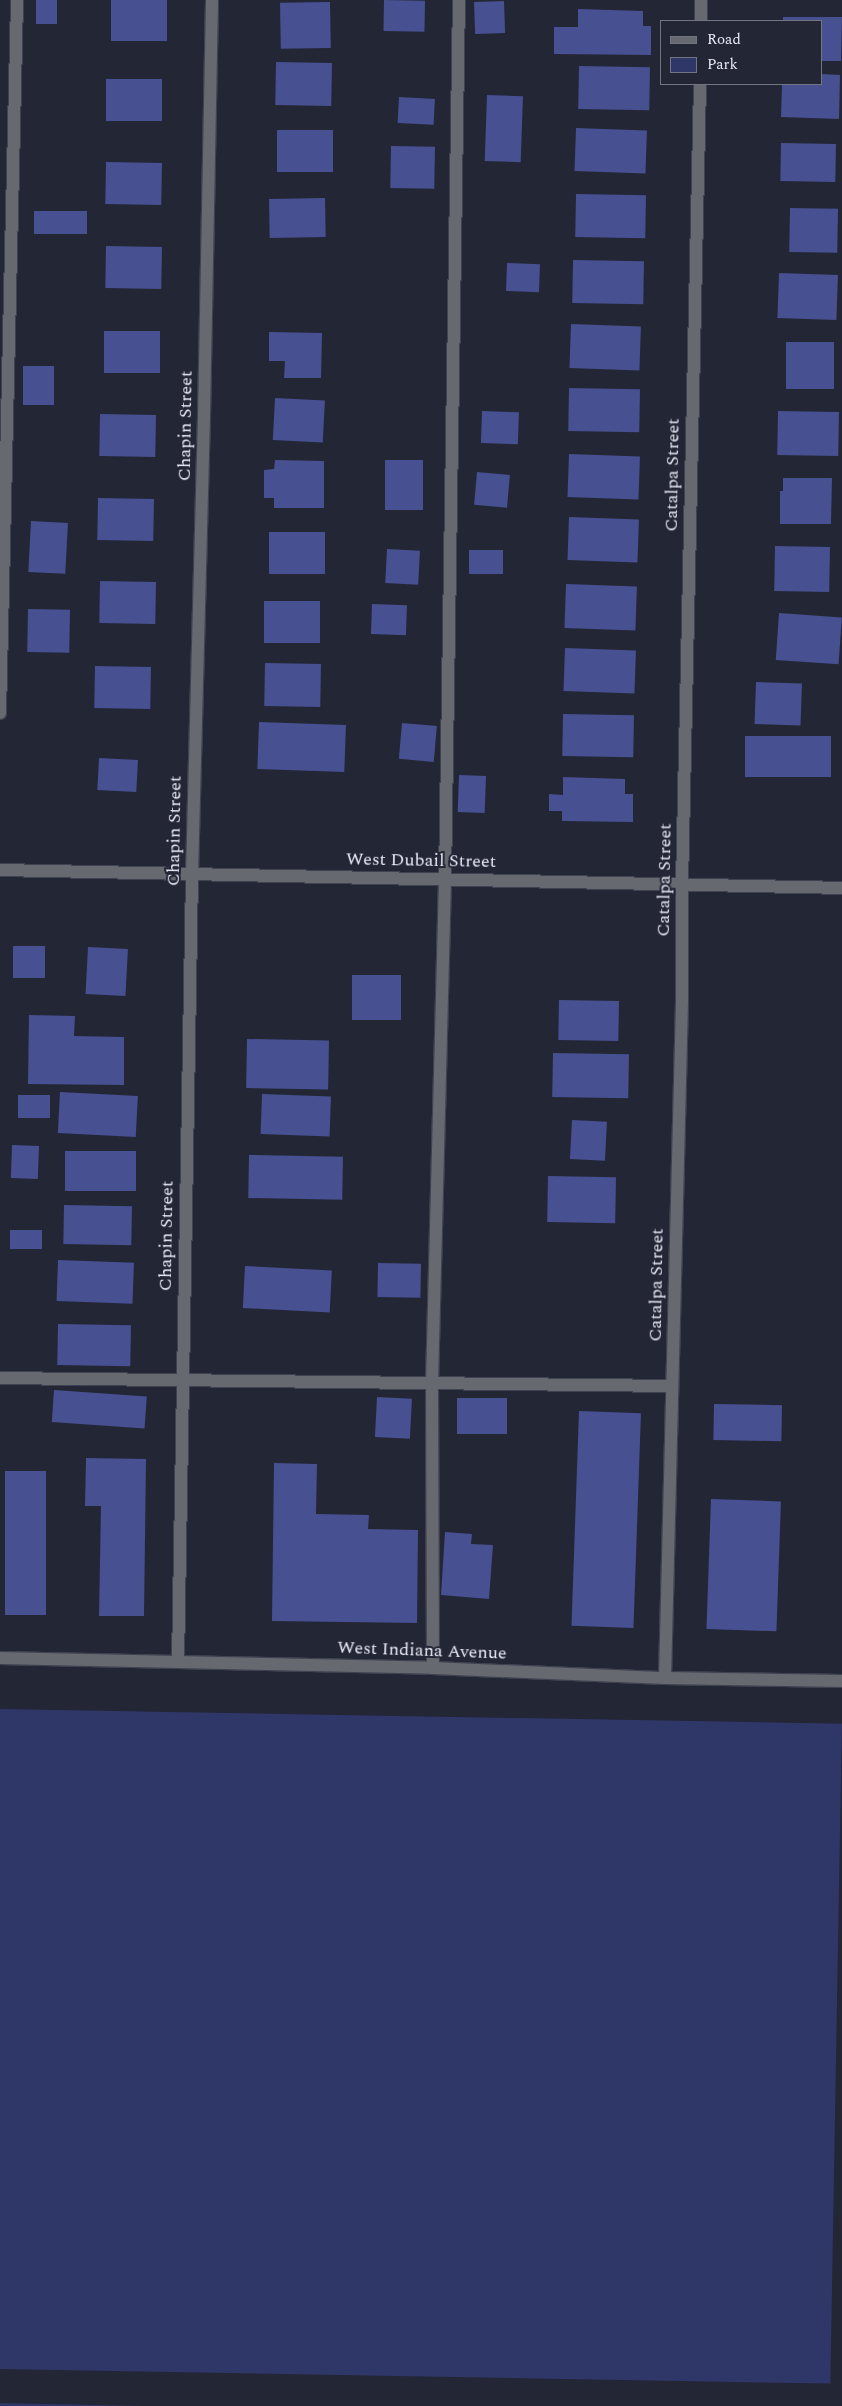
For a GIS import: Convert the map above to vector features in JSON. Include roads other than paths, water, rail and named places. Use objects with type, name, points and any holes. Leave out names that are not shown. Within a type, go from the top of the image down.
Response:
[{"type":"street","points":[[0,712],[17,0]]},
{"type":"street","name":"Chapin Street","points":[[178,1662],[192,874],[205,398],[212,0]]},
{"type":"street","points":[[433,1668],[432,1383],[445,879],[459,0]]},
{"type":"street","points":[[701,0],[701,20]]},
{"type":"street","name":"Catalpa Street","points":[[665,1678],[682,1002],[682,884],[700,85]]},
{"type":"street","name":"West Dubail Street","points":[[0,870],[842,888]]},
{"type":"street","points":[[0,1378],[672,1386]]},
{"type":"street","name":"West Indiana Avenue","points":[[0,1658],[433,1668],[665,1678],[842,1681]]}]
